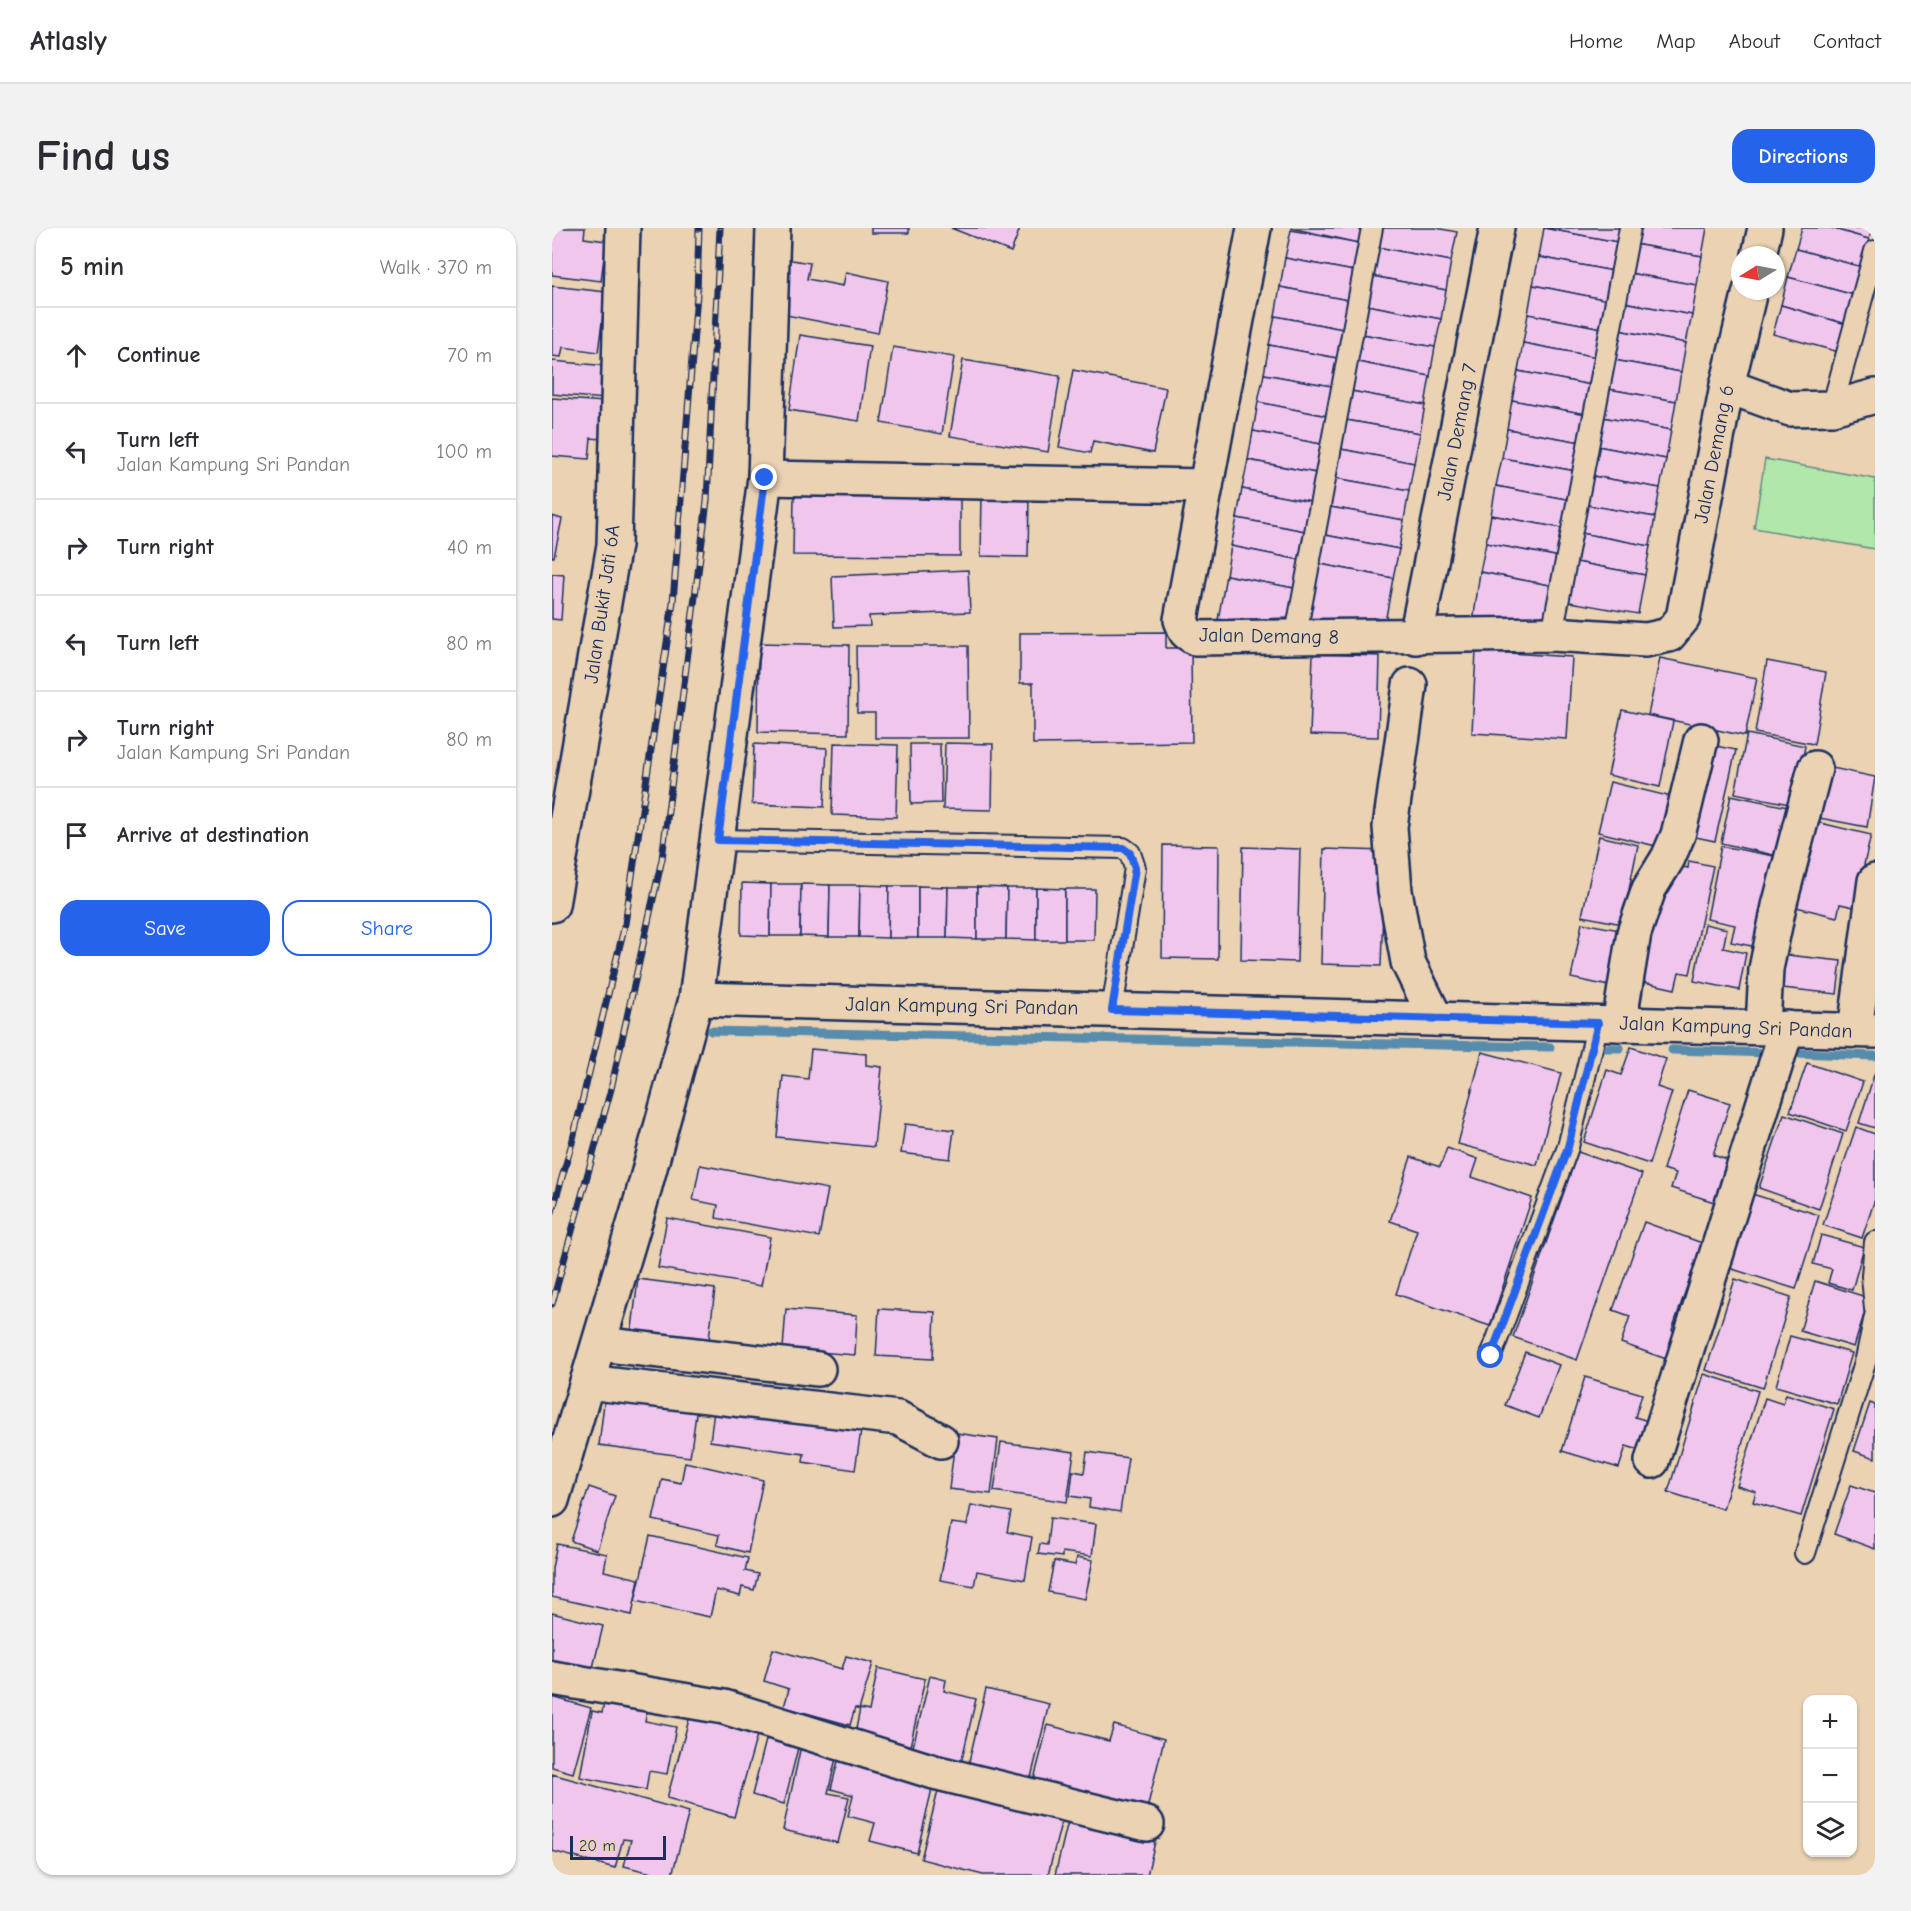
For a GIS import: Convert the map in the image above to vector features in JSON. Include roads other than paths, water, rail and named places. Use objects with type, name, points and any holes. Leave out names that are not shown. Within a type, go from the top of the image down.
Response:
[{"type":"street","name":"Jalan Bukit Jati 6A","points":[[552,905],[614,545],[623,228]]},
{"type":"street","points":[[552,1500],[639,1208],[696,999],[765,478],[773,228]]},
{"type":"street","name":"Jalan Demang 8","points":[[1254,228],[1181,620],[1186,632],[1195,638],[1295,639],[1552,634],[1646,640],[1669,635],[1683,618]]},
{"type":"street","name":"Jalan Demang 7","points":[[1416,637],[1497,228]]},
{"type":"street","points":[[1761,246],[1765,228]]},
{"type":"street","name":"Jalan Demang 6","points":[[1683,618],[1727,386],[1748,300]]},
{"type":"street","points":[[1727,386],[1790,409],[1832,408],[1875,396]]},
{"type":"street","points":[[765,478],[1206,486]]},
{"type":"street","points":[[1410,685],[1390,827],[1395,891],[1408,962],[1436,1018]]},
{"type":"street","points":[[1608,1023],[1648,889],[1668,858],[1678,835],[1701,740]]},
{"type":"street","points":[[1652,1461],[1775,1028],[1766,969],[1779,906],[1815,768]]},
{"type":"street","points":[[1865,1031],[1875,881]]},
{"type":"street","name":"Jalan Kampung Sri Pandan","points":[[696,999],[1865,1031]]},
{"type":"street","points":[[599,1344],[818,1369]]},
{"type":"street","points":[[588,1382],[898,1418],[941,1441]]},
{"type":"street","points":[[552,1678],[724,1707],[934,1772],[1147,1824]]},
{"type":"lane","points":[[1295,639],[1372,228]]},
{"type":"lane","points":[[1552,634],[1630,228]]},
{"type":"lane","points":[[1832,408],[1875,250]]},
{"type":"lane","points":[[718,840],[1123,848],[1130,853],[1135,868],[1112,1010]]},
{"type":"lane","points":[[1491,1356],[1568,1147],[1608,1023]]},
{"type":"lane","points":[[1875,1242],[1872,1276],[1875,1309]]},
{"type":"lane","points":[[1805,1552],[1866,1359],[1875,1316]]},
{"type":"waterway","points":[[711,1031],[1550,1047]]},
{"type":"waterway","points":[[1607,1048],[1620,1048]]},
{"type":"waterway","points":[[1672,1050],[1770,1053]]},
{"type":"waterway","points":[[1798,1053],[1875,1056]]},
{"type":"railway","points":[[552,1212],[572,1143],[625,924],[673,602],[697,294],[699,228]]},
{"type":"railway","points":[[552,1304],[611,1089],[662,859],[707,501],[720,228]]}]
